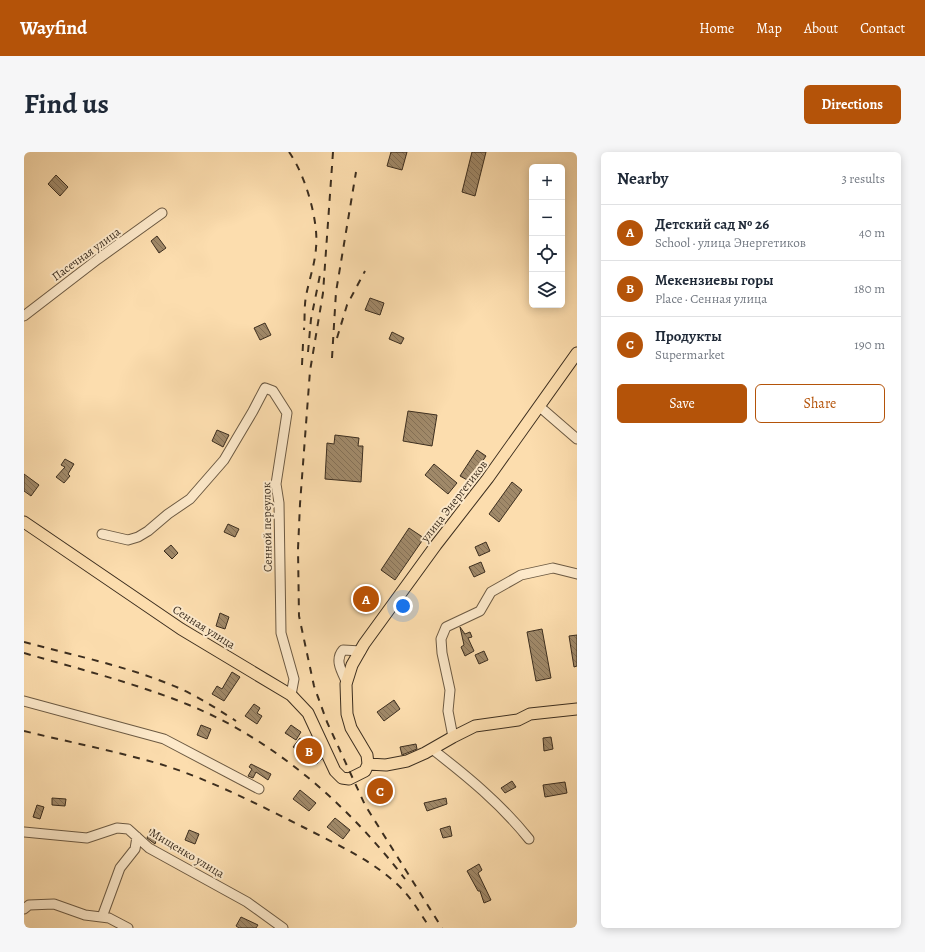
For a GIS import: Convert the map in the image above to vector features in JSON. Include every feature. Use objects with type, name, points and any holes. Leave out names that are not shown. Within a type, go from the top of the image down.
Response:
[{"type":"main road","name":"улица Энергетиков","points":[[368,764],[367,755],[348,720],[346,701],[347,683],[352,665],[360,651],[436,545],[488,478],[577,353]]},
{"type":"main road","name":"Сенная улица","points":[[24,522],[181,629],[291,695],[308,713],[335,771],[342,778],[349,779],[361,774],[365,771],[368,764]]},
{"type":"main road","points":[[368,764],[386,765],[407,761],[475,726],[518,720],[530,714],[577,709]]},
{"type":"street","name":"Пасечная улица","points":[[24,316],[98,259],[162,213]]},
{"type":"street","name":"Сенной переулок","points":[[102,534],[128,540],[138,537],[190,499],[224,460],[265,388],[273,391],[287,413],[276,484],[279,503],[281,633],[294,680],[291,695]]},
{"type":"street","points":[[540,407],[577,439]]},
{"type":"street","points":[[453,736],[448,711],[450,690],[442,653],[441,639],[446,627],[480,611],[491,592],[521,575],[553,568],[577,574]]},
{"type":"street","points":[[347,683],[338,661],[339,654],[343,650],[360,651]]},
{"type":"street","points":[[24,701],[164,739],[259,789]]},
{"type":"street","points":[[432,749],[491,797],[511,816],[529,838]]},
{"type":"street","name":"Мищенко улица","points":[[24,832],[87,838],[117,828],[128,829],[149,848],[247,902],[283,928]]},
{"type":"street","points":[[102,917],[120,868],[135,849],[137,837]]},
{"type":"street","points":[[24,910],[29,905],[54,904],[85,915],[102,917],[128,928]]},
{"type":"building","points":[[391,152],[407,152],[402,170],[387,166]]},
{"type":"building","points":[[472,152],[486,152],[475,196],[462,192]]},
{"type":"building","points":[[56,175],[68,187],[60,196],[48,184]]},
{"type":"building","points":[[157,236],[166,248],[159,253],[151,241]]},
{"type":"building","points":[[370,298],[384,303],[380,315],[365,310]]},
{"type":"building","points":[[265,323],[271,335],[260,340],[254,328]]},
{"type":"building","points":[[392,332],[404,338],[401,344],[389,339]]},
{"type":"building","points":[[408,411],[437,415],[432,446],[403,441]]},
{"type":"building","points":[[217,430],[229,435],[223,447],[212,441]]},
{"type":"building","points":[[335,435],[359,438],[358,446],[363,446],[361,482],[325,479],[327,443],[334,444]]},
{"type":"building","points":[[477,450],[486,456],[469,481],[460,476]]},
{"type":"building","points":[[65,459],[74,464],[68,474],[70,476],[64,483],[56,477],[65,467],[61,465]]},
{"type":"building","points":[[434,464],[457,483],[448,494],[425,475]]},
{"type":"building","points":[[24,474],[39,485],[31,496],[24,491]]},
{"type":"building","points":[[512,482],[522,490],[499,522],[489,514]]},
{"type":"building","points":[[228,524],[239,529],[235,537],[224,532]]},
{"type":"building","points":[[409,528],[424,538],[395,580],[381,570]]},
{"type":"building","points":[[486,542],[490,551],[479,556],[475,547]]},
{"type":"building","points":[[171,545],[178,553],[172,559],[164,551]]},
{"type":"building","points":[[481,562],[485,572],[474,577],[469,567]]},
{"type":"building","points":[[220,613],[229,617],[225,629],[216,626]]},
{"type":"building","points":[[460,627],[465,634],[470,632],[472,637],[468,638],[474,651],[465,656],[461,647],[464,645]]},
{"type":"building","points":[[542,629],[551,678],[536,681],[527,632]]},
{"type":"building","points":[[577,635],[577,666],[574,667],[569,636]]},
{"type":"building","points":[[484,651],[488,660],[479,664],[475,655]]},
{"type":"building","points":[[232,672],[240,677],[224,701],[212,694],[217,686],[222,689]]},
{"type":"building","points":[[394,700],[400,709],[384,721],[377,712]]},
{"type":"building","points":[[254,704],[260,708],[257,713],[262,716],[257,724],[245,716]]},
{"type":"building","points":[[201,725],[211,729],[207,739],[197,735]]},
{"type":"building","points":[[291,725],[301,732],[296,740],[285,733]]},
{"type":"building","points":[[551,737],[553,749],[544,751],[543,738]]},
{"type":"building","points":[[300,738],[318,751],[322,759],[317,764],[293,747]]},
{"type":"building","points":[[416,744],[417,749],[402,755],[400,747]]},
{"type":"building","points":[[251,764],[271,774],[268,780],[256,772],[253,778],[248,776],[252,769],[249,767]]},
{"type":"building","points":[[380,780],[390,796],[381,802],[371,786]]},
{"type":"building","points":[[512,781],[516,787],[505,793],[501,788]]},
{"type":"building","points":[[565,782],[567,793],[545,797],[543,785]]},
{"type":"building","points":[[300,790],[316,803],[309,811],[293,799]]},
{"type":"building","points":[[52,798],[66,799],[65,806],[52,805]]},
{"type":"building","points":[[446,798],[447,804],[427,811],[424,803]]},
{"type":"building","points":[[37,805],[44,807],[40,819],[33,817]]},
{"type":"building","points":[[335,818],[350,830],[343,839],[327,827]]},
{"type":"building","points":[[450,826],[452,836],[443,838],[440,829]]},
{"type":"building","points":[[151,829],[159,832],[155,844],[147,838]]},
{"type":"building","points":[[189,830],[199,834],[195,844],[185,840]]},
{"type":"building","points":[[479,864],[482,870],[478,873],[491,900],[484,903],[480,891],[478,891],[467,871]]},
{"type":"building","points":[[241,917],[258,925],[256,928],[239,928],[236,926]]},
{"type":"railway","points":[[289,152],[295,161],[310,198],[315,225],[316,248],[305,300],[304,330]]},
{"type":"railway","points":[[333,152],[323,293],[310,371],[300,504],[298,549],[299,616],[314,686],[327,722],[365,805],[442,928]]},
{"type":"railway","points":[[332,358],[336,292],[356,172]]},
{"type":"railway","points":[[337,338],[347,305],[365,271]]},
{"type":"railway","points":[[308,352],[311,319],[320,275]]},
{"type":"railway","points":[[302,365],[303,344]]},
{"type":"railway","points":[[24,642],[151,677],[186,692],[236,721]]},
{"type":"railway","points":[[24,653],[169,697],[221,720],[251,737],[280,756],[335,801],[360,826],[405,879]]},
{"type":"railway","points":[[24,731],[160,764],[197,777],[253,802],[342,847],[387,875],[407,894],[430,928]]},
{"type":"place","name":"Детский сад № 26","points":[[366,599]]},
{"type":"place","name":"Мекензиевы горы","points":[[309,751]]},
{"type":"place","name":"Продукты","points":[[380,791]]}]
